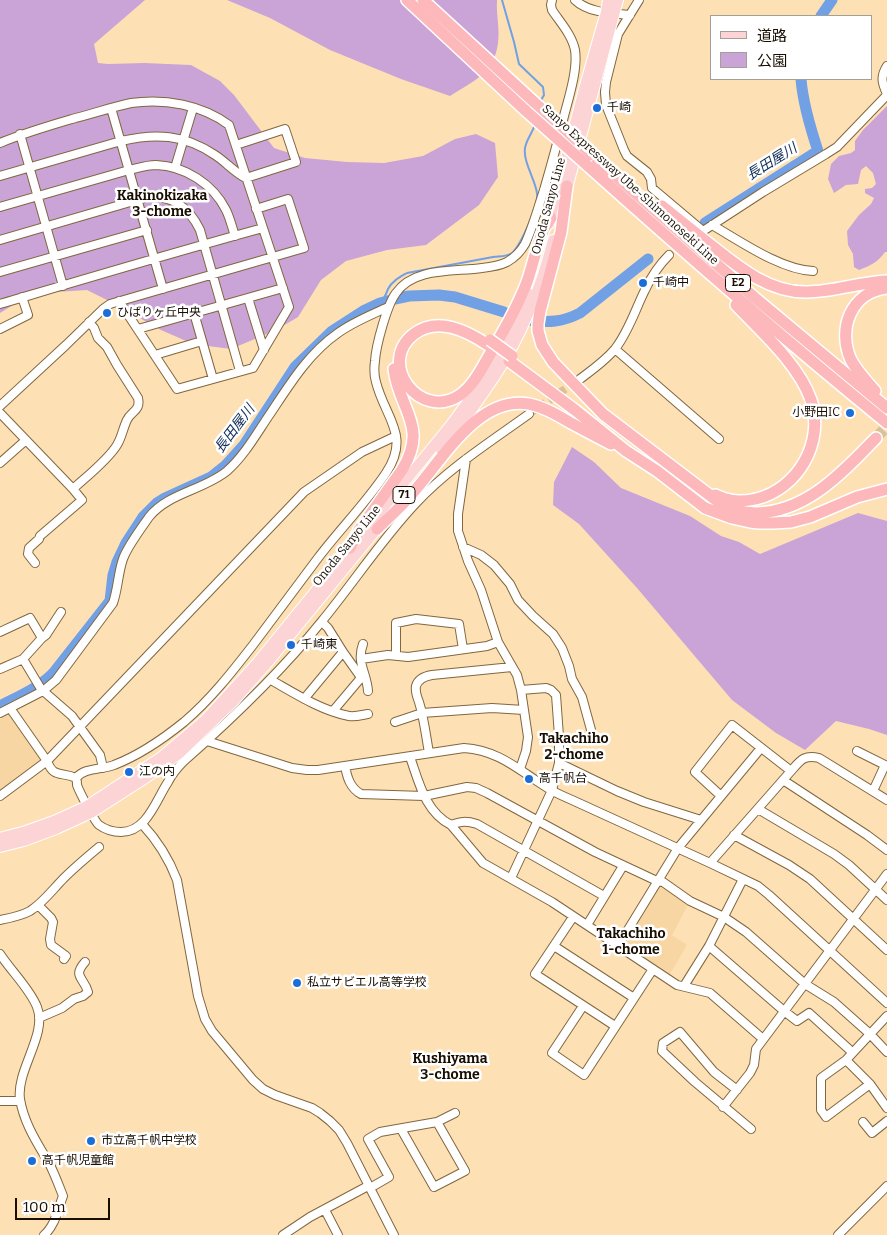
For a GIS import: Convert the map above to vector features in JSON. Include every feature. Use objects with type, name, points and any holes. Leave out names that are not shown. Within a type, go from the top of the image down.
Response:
[{"type":"highway","name":"Sanyo Expressway Ube-Shimonoseki Line","points":[[407,0],[530,106],[568,132],[593,153],[762,304],[887,408]]},
{"type":"highway","name":"Sanyo Expressway Ube-Shimonoseki Line","points":[[423,0],[588,166],[689,257],[887,423]]},
{"type":"highway","points":[[593,153],[728,258],[767,284],[787,290],[805,292],[887,281]]},
{"type":"highway","points":[[568,186],[561,232],[540,311],[538,324],[540,338],[545,352],[559,369],[603,414],[720,503],[728,508],[749,513],[784,509],[803,501],[827,485],[879,440],[844,477],[817,499],[796,510],[777,516],[762,519],[749,519],[737,516],[708,506],[681,489]]},
{"type":"highway","points":[[489,343],[460,330],[442,326],[424,328],[406,342],[402,351],[400,364],[403,380],[415,394],[430,401],[443,401],[455,398],[466,390],[484,365],[519,301],[543,231],[551,218]]},
{"type":"highway","points":[[689,257],[764,334],[793,367],[808,393],[815,418],[814,440],[805,462],[791,480],[776,491],[763,497],[739,500],[726,499],[702,489]]},
{"type":"highway","points":[[887,288],[868,294],[856,304],[849,315],[846,336],[849,353],[855,366],[887,403]]},
{"type":"highway","points":[[350,548],[359,530],[408,461],[414,433],[398,386],[393,361],[396,348],[402,337],[413,326],[429,320],[446,319],[470,327],[626,451],[657,471],[705,508],[720,514],[750,522],[791,522],[810,517],[857,497],[887,489]]},
{"type":"highway","points":[[510,359],[592,416],[640,442]]},
{"type":"highway","points":[[377,529],[410,496],[462,433],[483,416],[504,406],[528,404],[544,409],[626,451]]},
{"type":"main road","name":"Onoda Sanyo Line","points":[[0,847],[24,841],[56,829],[147,778],[179,754],[233,702],[264,667],[470,413],[500,368],[524,323],[542,277],[599,71],[610,13],[608,0]]},
{"type":"main road","name":"Onoda Sanyo Line","points":[[0,838],[89,809],[160,758],[204,720],[256,663],[470,399],[489,371],[526,298],[540,258],[584,89],[610,13],[618,0]]},
{"type":"street","points":[[529,414],[466,459],[417,502],[387,536],[322,622],[287,663],[176,769],[142,824],[128,831],[114,832],[96,823],[77,786],[76,778],[79,774],[85,771],[112,766],[133,757],[159,741],[194,713],[229,676],[319,557],[385,475],[395,456],[396,436],[374,373],[374,363],[388,307],[394,294],[406,282],[421,274],[502,264],[518,254],[526,242],[538,210],[554,154],[570,95],[575,68],[574,49],[569,36],[552,10],[552,0]]},
{"type":"street","points":[[575,0],[583,7],[630,15]]},
{"type":"street","points":[[639,0],[618,34],[606,82],[606,105],[627,156],[647,172],[651,179],[652,188],[703,231],[837,147],[887,94],[881,79],[887,66]]},
{"type":"street","points":[[0,143],[20,134],[111,108],[146,102],[163,102],[193,108],[221,119],[229,125],[288,307],[253,368],[177,389],[119,302]]},
{"type":"street","points":[[111,108],[163,289]]},
{"type":"street","points":[[176,168],[193,108]]},
{"type":"street","points":[[0,176],[120,141],[157,136],[173,137],[200,146],[215,154],[246,178],[296,162],[285,129],[236,145]]},
{"type":"street","points":[[20,134],[63,286]]},
{"type":"street","points":[[0,207],[129,170],[155,165],[176,168],[196,178],[212,190],[227,212],[235,236]]},
{"type":"street","points":[[0,240],[138,200],[156,197],[168,199],[181,205],[196,221],[240,371]]},
{"type":"street","points":[[0,406],[110,304],[304,248],[288,199],[256,209]]},
{"type":"street","points":[[712,225],[784,264],[803,271],[813,271]]},
{"type":"street","points":[[0,304],[263,228]]},
{"type":"street","points":[[0,272],[147,230]]},
{"type":"street","points":[[580,380],[615,349],[627,330],[652,277],[668,254]]},
{"type":"street","points":[[138,329],[283,288]]},
{"type":"street","points":[[0,329],[28,315],[22,297]]},
{"type":"street","points":[[248,298],[264,350]]},
{"type":"street","points":[[0,713],[40,687],[56,680],[113,603],[124,556],[150,517],[162,505],[213,480],[225,472],[246,449],[298,372],[322,346],[338,332],[388,307]]},
{"type":"street","points":[[194,313],[213,379]]},
{"type":"street","points":[[73,489],[111,452],[120,438],[127,419],[136,411],[139,402],[107,347],[98,338],[89,322]]},
{"type":"street","points":[[155,355],[202,341]]},
{"type":"street","points":[[615,349],[719,439]]},
{"type":"street","points":[[0,414],[82,500],[40,536],[29,548],[28,554],[35,563]]},
{"type":"street","points":[[0,796],[47,761],[304,492],[362,452],[396,436]]},
{"type":"street","points":[[0,462],[26,440]]},
{"type":"street","points":[[466,459],[458,514],[458,531],[481,590],[498,642],[517,675],[521,690],[528,737],[520,769]]},
{"type":"street","points":[[463,547],[480,555],[494,565],[510,584],[518,600],[553,634],[562,648],[572,679],[582,697],[593,737]]},
{"type":"street","points":[[349,563],[360,572]]},
{"type":"street","points":[[0,669],[23,659],[46,635],[61,612]]},
{"type":"street","points":[[0,632],[30,618],[42,638]]},
{"type":"street","points":[[396,656],[396,623],[416,619],[459,624],[463,649]]},
{"type":"street","points":[[322,622],[360,676],[360,680],[332,711]]},
{"type":"street","points":[[361,659],[388,655],[408,657],[487,646],[498,642]]},
{"type":"street","points":[[363,644],[360,652],[368,692]]},
{"type":"street","points":[[304,699],[343,652]]},
{"type":"street","points":[[23,659],[40,687],[72,716],[100,755],[103,768]]},
{"type":"street","points":[[429,753],[422,712],[416,693],[416,686],[420,681],[426,676],[512,667]]},
{"type":"street","points":[[271,680],[304,699],[332,711],[350,716],[368,714]]},
{"type":"street","points":[[511,878],[552,790],[559,763],[556,695],[546,688],[521,690]]},
{"type":"street","points":[[10,708],[47,761],[50,769],[53,772],[67,774],[76,778]]},
{"type":"street","points":[[395,722],[422,712],[492,708],[524,710]]},
{"type":"street","points":[[721,796],[695,772],[732,725],[791,771]]},
{"type":"street","points":[[207,741],[292,768],[306,770],[318,770],[464,748],[497,755],[552,790],[758,886],[887,1003]]},
{"type":"street","points":[[618,946],[678,848],[761,748]]},
{"type":"street","points":[[856,750],[886,765],[873,791]]},
{"type":"street","points":[[710,863],[802,759],[811,756],[819,758],[887,800]]},
{"type":"street","points":[[410,757],[424,796],[437,814],[444,821],[451,824],[483,863],[552,902],[677,985],[710,993],[764,1039]]},
{"type":"street","points":[[559,763],[644,802],[701,820]]},
{"type":"street","points":[[345,766],[354,791],[361,794],[424,796],[467,787],[487,792],[595,852],[657,882],[663,882],[746,932],[804,984],[834,1002],[887,1052]]},
{"type":"street","points":[[783,780],[887,850]]},
{"type":"street","points":[[758,809],[834,854],[849,865],[887,900]]},
{"type":"street","points":[[451,824],[460,821],[477,824],[604,896]]},
{"type":"street","points":[[142,824],[152,834],[172,867],[177,880],[198,996],[205,1018],[212,1031],[253,1080],[263,1089],[312,1108],[339,1130],[394,1235]]},
{"type":"street","points":[[734,835],[789,865],[810,879],[887,950]]},
{"type":"street","points":[[0,920],[20,915],[38,905],[64,878],[99,847]]},
{"type":"street","points":[[587,925],[623,866]]},
{"type":"street","points":[[723,1107],[750,1074],[754,1065],[756,1049],[887,874]]},
{"type":"street","points":[[684,986],[709,946],[743,879]]},
{"type":"street","points":[[38,905],[53,922],[50,939],[51,945],[66,956],[64,960]]},
{"type":"street","points":[[573,917],[535,974],[615,1026]]},
{"type":"street","points":[[554,946],[634,998]]},
{"type":"street","points":[[709,946],[784,1011],[798,1021],[809,1013],[852,1052]]},
{"type":"street","points":[[0,954],[38,1008],[38,1030],[19,1090],[20,1101],[30,1131],[50,1166],[63,1196],[53,1223],[44,1235]]},
{"type":"street","points":[[39,1018],[62,1008],[88,992],[78,972],[85,962]]},
{"type":"street","points":[[583,1006],[552,1053],[584,1074],[652,968]]},
{"type":"street","points":[[870,1084],[826,1117],[821,1110],[822,1078],[846,1060],[887,1016]]},
{"type":"street","points":[[737,1090],[714,1072],[680,1032],[663,1043],[662,1050],[695,1082],[750,1129]]},
{"type":"street","points":[[846,1060],[870,1084],[887,1108]]},
{"type":"street","points":[[1,1099],[20,1101]]},
{"type":"street","points":[[284,1234],[310,1218],[389,1177],[368,1139],[380,1132],[437,1122],[455,1113]]},
{"type":"street","points":[[863,1122],[872,1133],[887,1121]]},
{"type":"street","points":[[401,1128],[434,1187],[465,1171],[437,1122]]},
{"type":"street","points":[[838,1235],[887,1186]]},
{"type":"street","points":[[325,1210],[338,1235]]},
{"type":"shaded area","points":[[10,714],[47,765],[0,800],[0,719]]},
{"type":"shaded area","points":[[662,884],[689,903],[672,935],[687,945],[669,976],[624,944],[659,885]]},
{"type":"green space","points":[[0,0],[145,0],[94,44],[98,63],[191,65],[220,81],[234,95],[274,148],[305,158],[384,163],[423,156],[455,139],[476,134],[495,143],[498,177],[479,205],[426,245],[387,250],[346,261],[321,280],[298,317],[276,330],[231,349],[193,344],[161,330],[87,290],[55,292],[26,297],[0,313]]},
{"type":"green space","points":[[227,0],[497,0],[498,43],[492,62],[481,76],[450,96],[401,79],[330,50],[270,18]]},
{"type":"green space","points":[[887,106],[887,252],[874,263],[859,270],[854,267],[853,254],[848,245],[847,231],[874,198],[865,193],[865,189],[872,188],[876,184],[873,173],[866,166],[861,170],[858,184],[846,185],[834,193],[828,179],[831,164],[839,156],[855,150],[855,141],[863,130]]},
{"type":"green space","points":[[572,447],[594,462],[621,488],[690,516],[721,536],[739,542],[760,554],[858,513],[887,521],[887,735],[836,721],[805,750],[776,733],[732,700],[637,588],[579,524],[553,505],[554,482]]},
{"type":"waterway","points":[[502,0],[519,64],[543,87],[544,95],[540,102]]},
{"type":"waterway","name":"長田屋川","points":[[822,15],[832,0]]},
{"type":"waterway","name":"長田屋川","points":[[705,223],[818,151],[807,115],[801,80]]},
{"type":"waterway","points":[[380,303],[392,284],[407,273],[505,256],[516,249],[529,224],[537,198],[536,188],[527,165],[525,153],[526,145],[535,124]]},
{"type":"waterway","name":"長田屋川","points":[[529,320],[555,321],[580,313],[648,259]]},
{"type":"waterway","name":"長田屋川","points":[[0,706],[29,691],[49,677],[110,601],[113,575],[117,562],[126,543],[143,517],[157,503],[211,477],[226,465],[244,445],[295,367],[332,331],[363,311],[380,303],[409,296],[439,295],[455,297],[504,312]]},
{"type":"tunnel","points":[[529,414],[577,381]]},
{"type":"tunnel","points":[[876,438],[887,426]]},
{"type":"place","name":"千崎","points":[[597,108]]},
{"type":"place","name":"千崎中","points":[[643,283]]},
{"type":"place","name":"ひばりヶ丘中央","points":[[107,313]]},
{"type":"place","name":"小野田IC","points":[[850,413]]},
{"type":"place","name":"千崎東","points":[[291,645]]},
{"type":"place","name":"江の内","points":[[129,772]]},
{"type":"place","name":"高千帆台","points":[[529,779]]},
{"type":"place","name":"私立サビエル高等学校","points":[[297,983]]},
{"type":"place","name":"市立高千帆中学校","points":[[91,1141]]},
{"type":"place","name":"高千帆児童館","points":[[32,1161]]},
{"type":"district","name":"Kakinokizaka 3-chome","points":[[162,204]]},
{"type":"district","name":"Takachiho 2-chome","points":[[574,748]]},
{"type":"district","name":"Takachiho 1-chome","points":[[631,942]]},
{"type":"district","name":"Kushiyama 3-chome","points":[[450,1068]]}]
